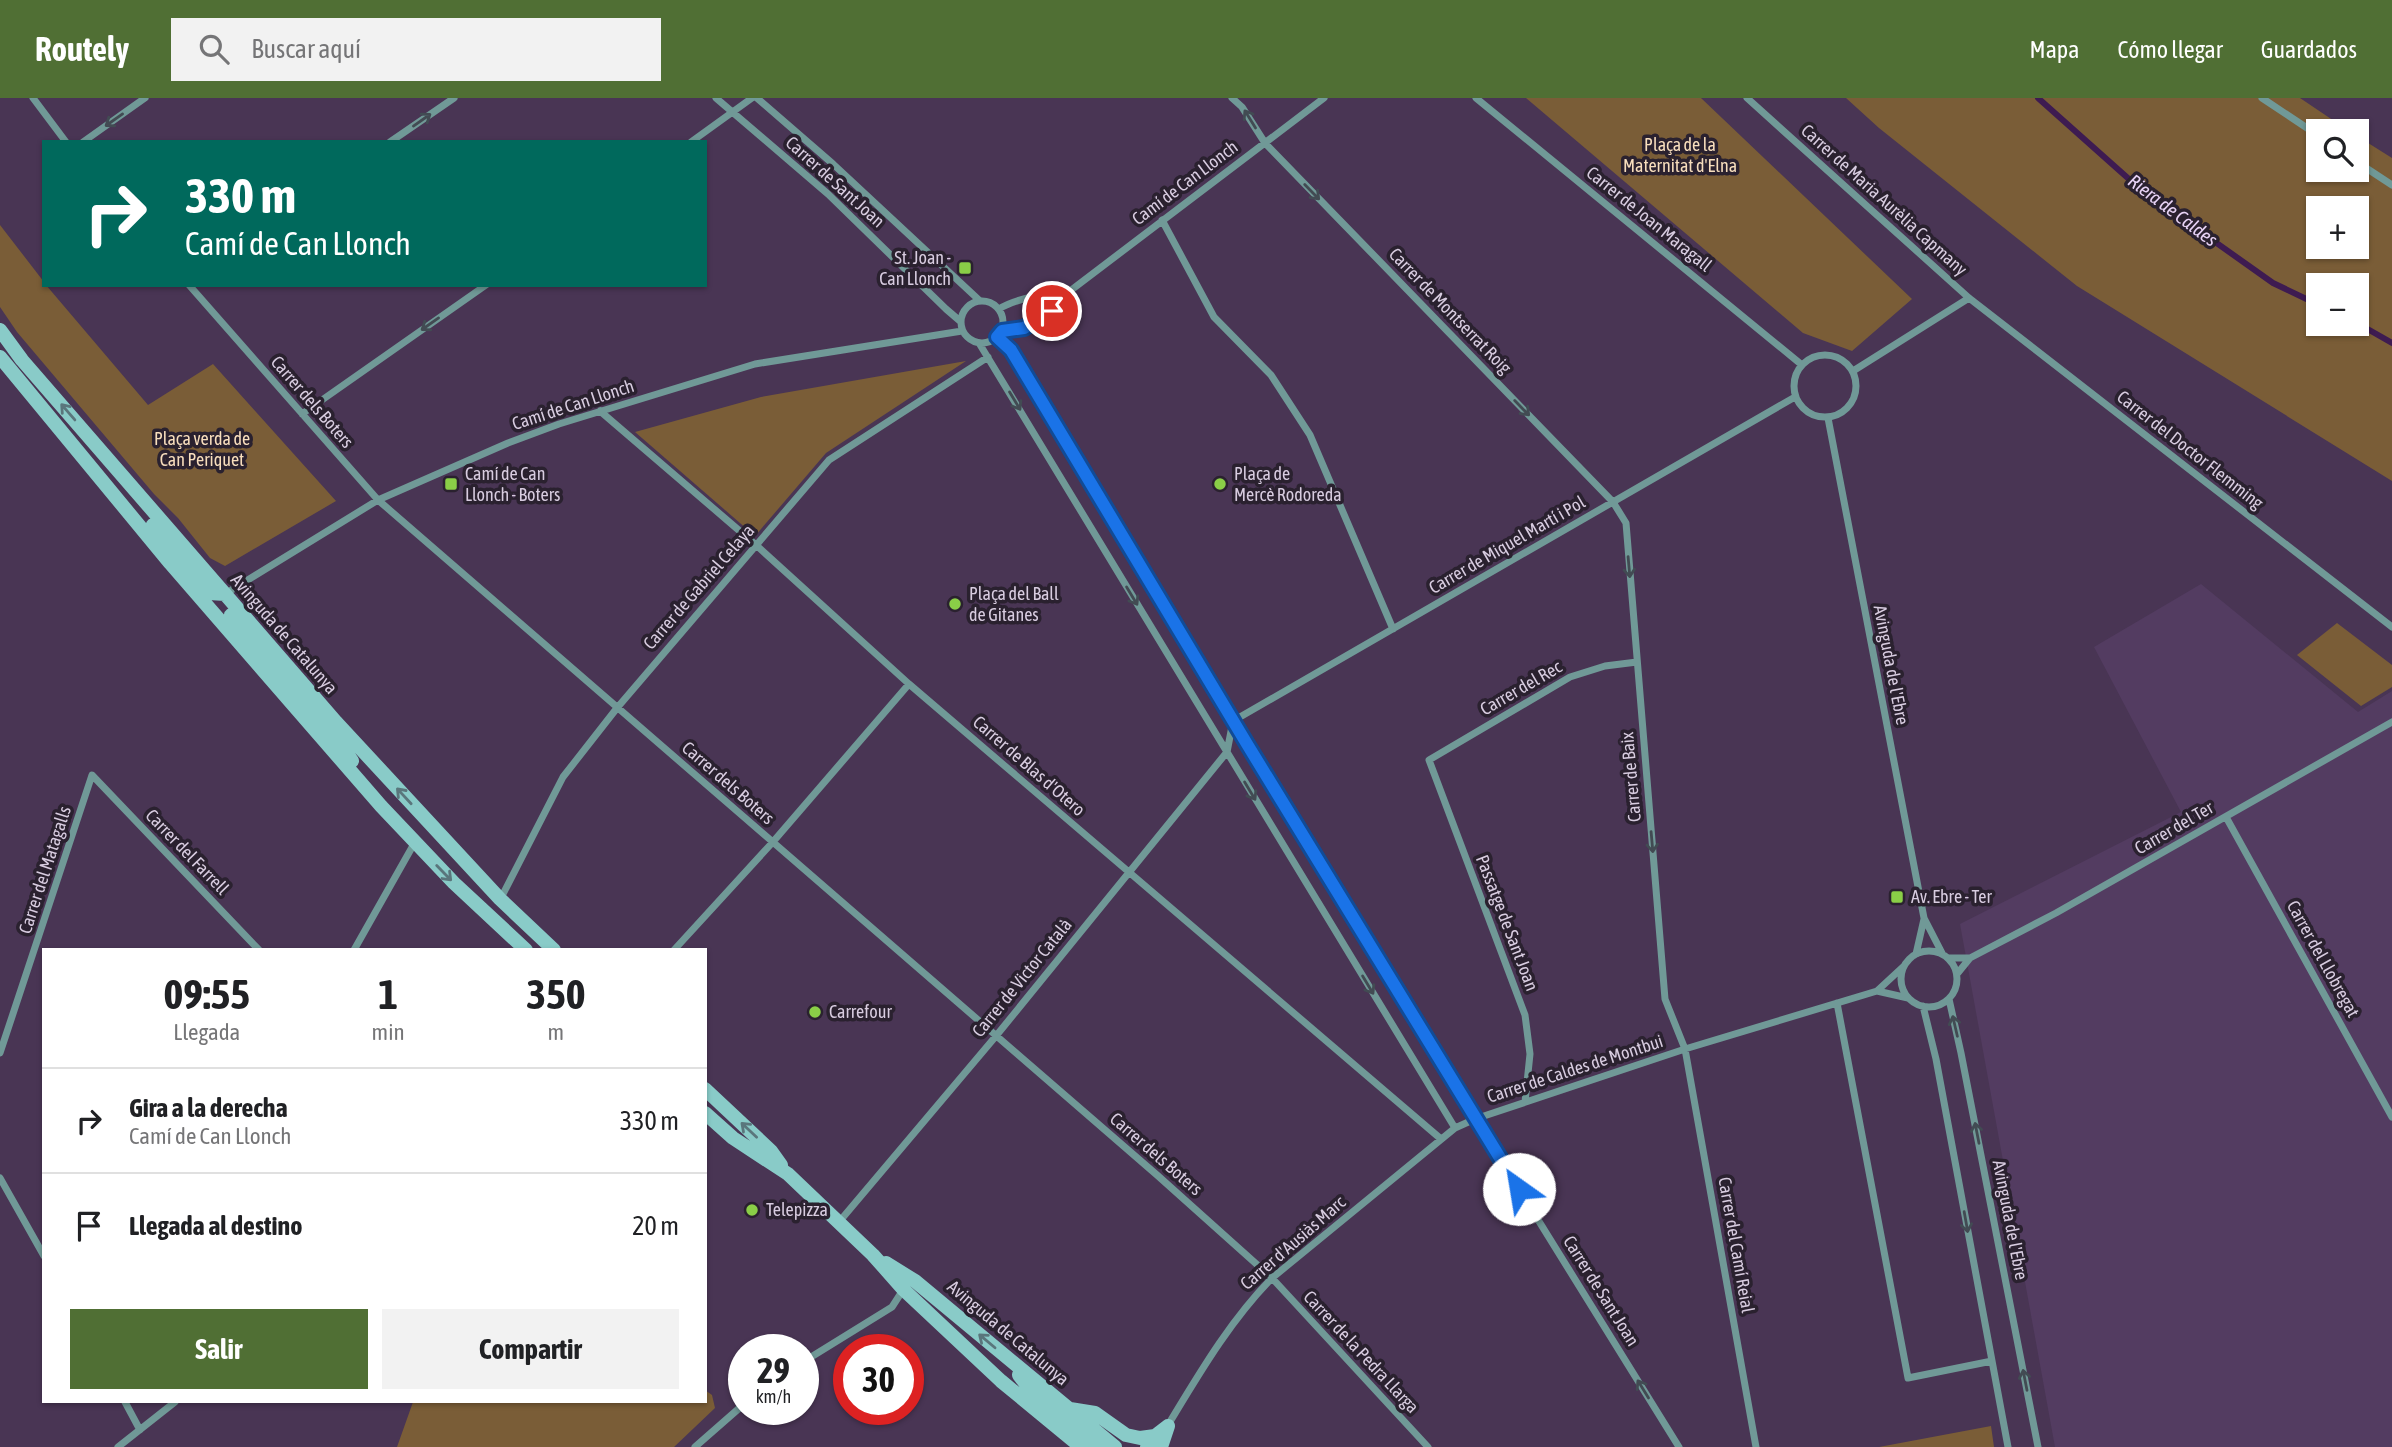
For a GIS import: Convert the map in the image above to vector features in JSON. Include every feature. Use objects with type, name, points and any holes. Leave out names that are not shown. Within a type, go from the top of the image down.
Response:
[{"type":"street","points":[[33,98],[64,140]]},
{"type":"street","points":[[86,140],[145,98]]},
{"type":"street","points":[[393,140],[454,98]]},
{"type":"street","name":"Carrer de Sant Joan","points":[[716,98],[828,194],[960,321]]},
{"type":"street","points":[[694,140],[755,98]]},
{"type":"street","name":"Carrer de Sant Joan","points":[[755,98],[833,164],[979,300]]},
{"type":"street","name":"Carrer de Montserrat Roig","points":[[1232,98],[1242,107],[1265,143],[1613,502]]},
{"type":"street","name":"Camí de Can Llonch","points":[[999,334],[1024,328],[1052,311],[1066,294],[1324,98]]},
{"type":"street","name":"Carrer de Joan Maragall","points":[[1476,98],[1802,365]]},
{"type":"street","name":"Carrer de Maria Aurèlia Capmany","points":[[1747,98],[1969,298]]},
{"type":"street","points":[[2262,98],[2306,127]]},
{"type":"street","points":[[2369,170],[2392,186]]},
{"type":"street","points":[[1162,220],[1214,317],[1271,375],[1310,435],[1393,629]]},
{"type":"street","name":"Carrer dels Boters","points":[[191,287],[378,500],[1272,1278]]},
{"type":"street","points":[[302,414],[483,287]]},
{"type":"street","points":[[999,309],[1030,298],[1066,294]]},
{"type":"street","points":[[1853,371],[1969,298]]},
{"type":"street","name":"Carrer del Doctor Flemming","points":[[1969,298],[2392,627]]},
{"type":"street","points":[[979,300],[990,302],[999,309],[1003,319],[999,334],[984,344],[973,342],[964,335],[960,321],[961,314],[968,305],[979,300]]},
{"type":"street","name":"Avinguda de Catalunya","points":[[0,330],[22,360],[335,722],[500,899],[552,948]]},
{"type":"street","name":"Camí de Can Llonch","points":[[225,594],[378,500],[508,443],[600,411],[755,364],[962,331]]},
{"type":"street","name":"Carrer de Sant Joan","points":[[999,334],[1475,1119],[1679,1447]]},
{"type":"street","points":[[979,343],[1455,1128]]},
{"type":"street","points":[[1835,356],[1845,361],[1853,371],[1857,382],[1855,397],[1842,414],[1828,418],[1811,415],[1795,397],[1796,374],[1802,365],[1814,357],[1835,356]]},
{"type":"street","points":[[0,357],[196,593],[381,806],[454,883],[524,948]]},
{"type":"street","name":"Carrer de Gabriel Celaya","points":[[500,899],[563,777],[617,708],[829,460],[988,357]]},
{"type":"street","name":"Carrer de Miquel Martí i Pol","points":[[1234,721],[1795,397]]},
{"type":"street","points":[[37,403],[114,480],[209,593],[225,594],[230,613],[237,623],[340,743],[381,806]]},
{"type":"street","name":"Carrer de Blas d'Otero","points":[[600,411],[756,545],[909,684],[1441,1139]]},
{"type":"street","name":"Avinguda de l'Ebre","points":[[1828,418],[1924,918],[1957,974]]},
{"type":"street","name":"Carrer de Baix","points":[[1613,502],[1626,523],[1665,999],[1685,1049]]},
{"type":"street","name":"Carrer del Rec","points":[[1429,760],[1570,677],[1605,667],[1637,662]]},
{"type":"street","points":[[676,948],[772,843],[909,684]]},
{"type":"street","points":[[1227,752],[1234,721]]},
{"type":"street","name":"Carrer del Ter","points":[[1957,974],[1970,958],[2056,913],[2392,722]]},
{"type":"street","name":"Carrer de Victor Català","points":[[839,1223],[996,1036],[1227,752]]},
{"type":"street","name":"Passatge de Sant Joan","points":[[1429,760],[1525,1015],[1530,1054],[1525,1102]]},
{"type":"street","name":"Carrer del Matagalls","points":[[0,1053],[92,775]]},
{"type":"street","name":"Carrer del Farrell","points":[[92,775],[257,948]]},
{"type":"street","name":"Carrer del Llobregat","points":[[2226,817],[2392,1117]]},
{"type":"street","points":[[355,948],[415,842]]},
{"type":"street","name":"Avinguda de l'Ebre","points":[[1916,954],[1924,918]]},
{"type":"street","points":[[37,945],[42,951]]},
{"type":"street","points":[[1685,1049],[1877,991],[1916,954],[1933,951],[1945,956]]},
{"type":"street","name":"Carrer del Ter","points":[[1945,956],[1970,958]]},
{"type":"street","points":[[1904,966],[1901,982],[1908,998]]},
{"type":"street","points":[[1877,991],[1908,998],[1923,1006],[1941,1004],[1954,992],[1957,974]]},
{"type":"street","name":"Avinguda de l'Ebre","points":[[1949,999],[2038,1447]]},
{"type":"street","points":[[1837,1003],[1908,1378],[1992,1361]]},
{"type":"street","points":[[1923,1006],[1936,1059],[2008,1447]]},
{"type":"street","name":"Carrer de Caldes de Montbui","points":[[1475,1119],[1685,1049]]},
{"type":"street","name":"Carrer del Camí Reial","points":[[1685,1049],[1756,1447]]},
{"type":"street","name":"Avinguda de Catalunya","points":[[712,1099],[771,1151],[788,1174],[873,1255],[904,1290],[1001,1381],[1081,1447]]},
{"type":"street","name":"Avinguda de Catalunya","points":[[707,1115],[733,1138],[788,1174]]},
{"type":"street","name":"Carrer d'Ausiàs Marc","points":[[1168,1426],[1222,1338],[1247,1303],[1272,1278],[1455,1128],[1475,1119]]},
{"type":"street","points":[[0,1178],[42,1252]]},
{"type":"street","name":"Avinguda de Catalunya","points":[[873,1255],[915,1281],[1115,1447]]},
{"type":"street","name":"Carrer de la Pedra Llarga","points":[[1272,1278],[1428,1447]]},
{"type":"street","points":[[819,1352],[892,1307],[904,1290]]},
{"type":"street","points":[[1007,1357],[1035,1396],[1098,1447]]},
{"type":"street","points":[[126,1403],[141,1430]]},
{"type":"street","points":[[118,1447],[174,1403]]},
{"type":"street","points":[[1069,1409],[1095,1413],[1126,1435],[1154,1443],[1168,1426]]},
{"type":"street","points":[[695,1447],[728,1418]]},
{"type":"shaded area","points":[[2201,584],[2358,712],[2392,691],[2392,1447],[2055,1447],[1960,924],[2181,812],[2094,647]]},
{"type":"green space","name":"Plaça de la Maternitat d'Elna","points":[[1526,98],[1701,98],[1912,299],[1852,351],[1803,333]]},
{"type":"green space","points":[[1846,98],[2300,98],[2331,119],[2306,119],[2306,182],[2369,182],[2369,144],[2392,158],[2392,481],[2077,286],[1879,128]]},
{"type":"green space","name":"Plaça verda de Can Periquet","points":[[0,225],[42,279],[42,287],[48,287],[148,405],[213,364],[336,501],[225,566],[210,558],[17,332],[0,307]]},
{"type":"green space","points":[[966,361],[826,453],[755,536],[635,432],[761,397]]},
{"type":"green space","points":[[2337,623],[2392,665],[2392,687],[2361,706],[2297,655]]},
{"type":"green space","points":[[707,1391],[712,1395],[715,1408],[674,1447],[397,1447],[413,1403],[707,1403]]},
{"type":"green space","points":[[1991,1426],[1994,1447],[1879,1447]]},
{"type":"waterway","name":"Riera de Caldes","points":[[2038,98],[2139,188],[2273,283],[2306,299]]},
{"type":"waterway","name":"Riera de Caldes","points":[[2369,330],[2392,343]]},
{"type":"place","name":"St. Joan - Can Llonch","points":[[965,268]]},
{"type":"place","name":"Camí de Can Llonch - Boters","points":[[451,484]]},
{"type":"place","name":"Plaça de Mercè Rodoreda","points":[[1220,484]]},
{"type":"place","name":"Plaça del Ball de Gitanes","points":[[955,604]]},
{"type":"place","name":"Av. Ebre - Ter","points":[[1897,897]]},
{"type":"place","name":"Carrefour","points":[[815,1012]]},
{"type":"place","name":"Telepizza","points":[[752,1210]]},
{"type":"route","points":[[1052,311],[1024,328],[1002,331],[997,337],[1011,350],[1247,744],[1519,1189]]}]
